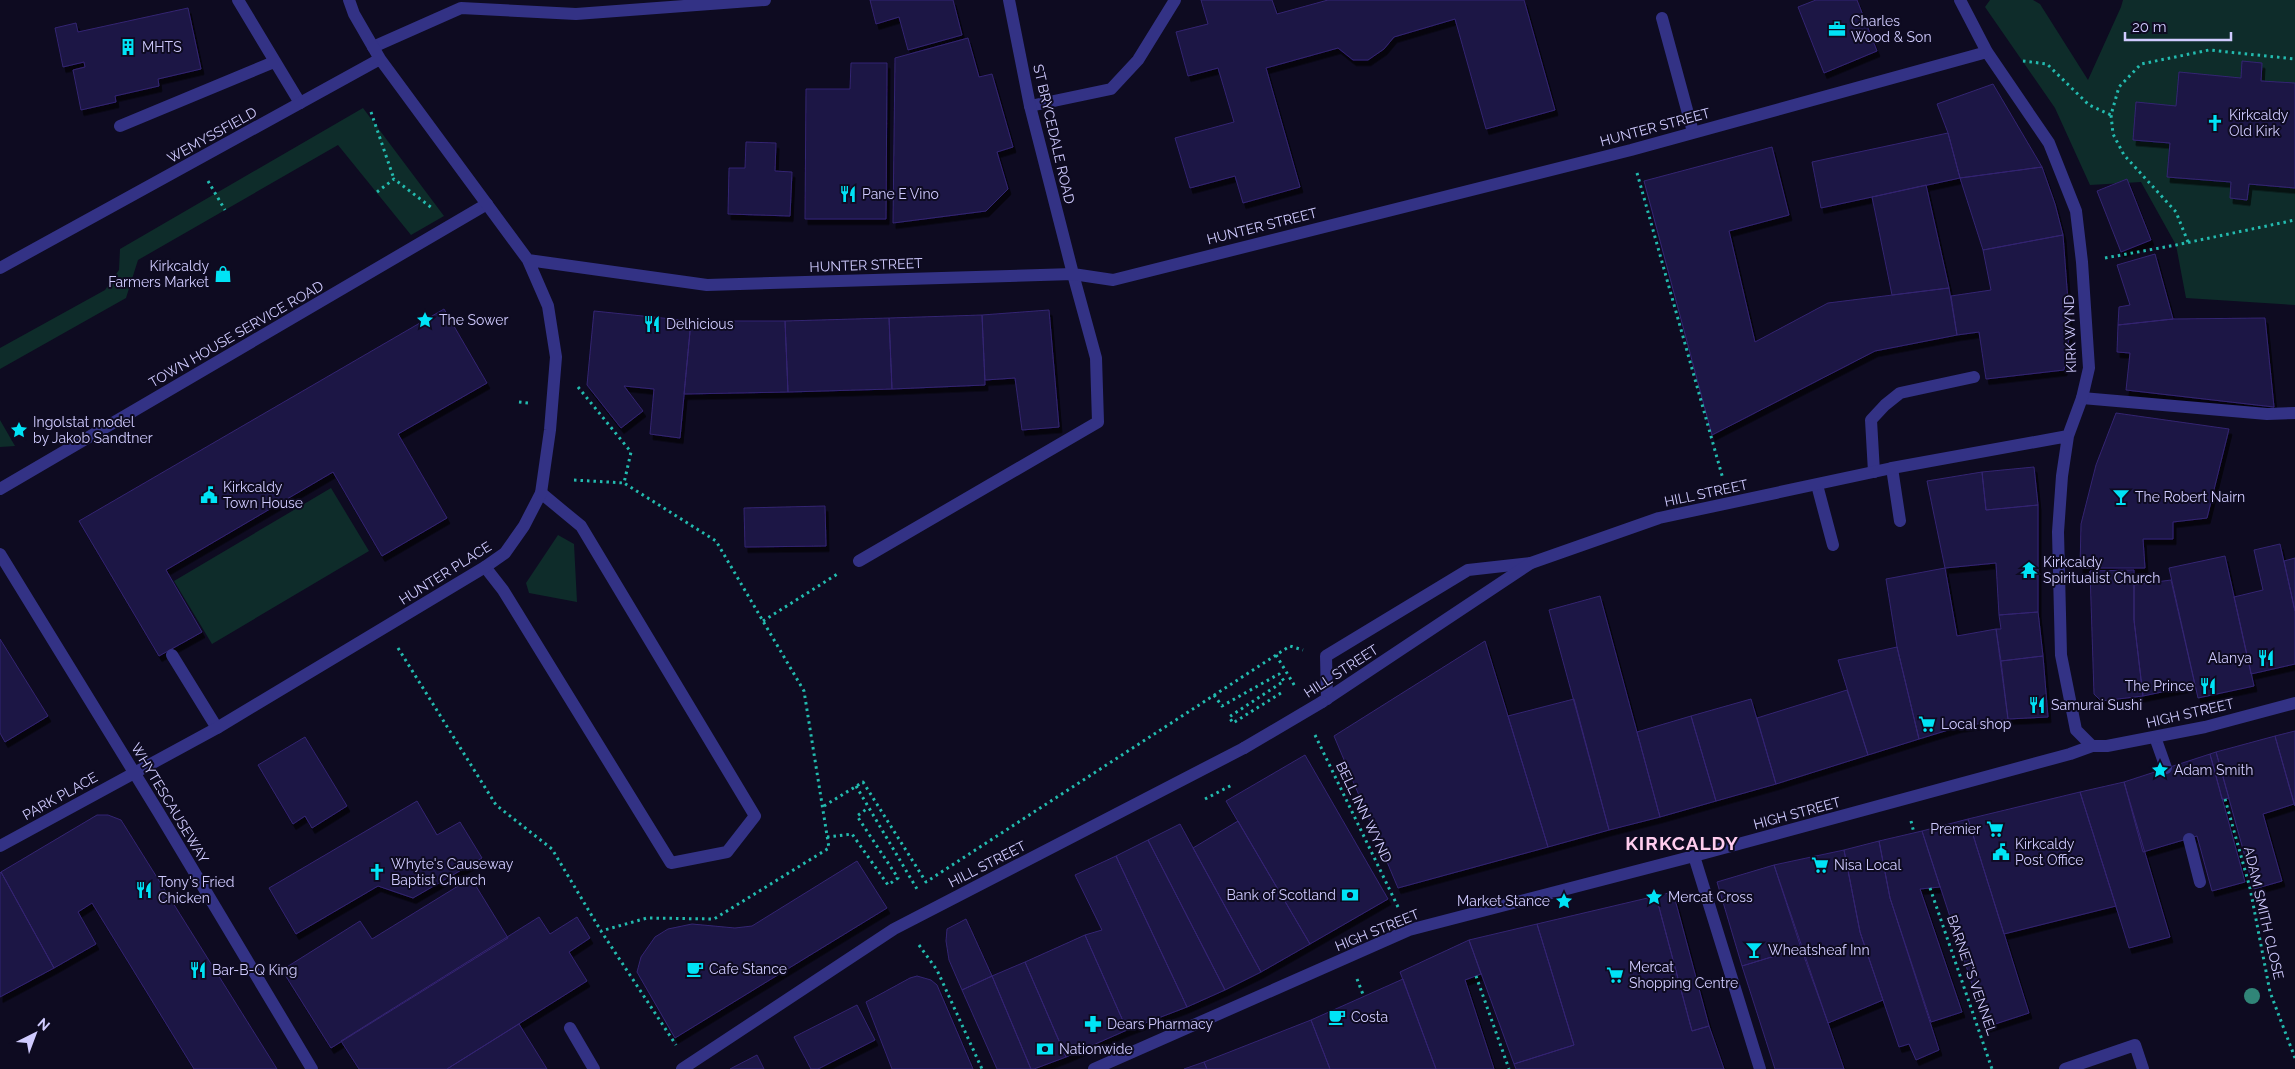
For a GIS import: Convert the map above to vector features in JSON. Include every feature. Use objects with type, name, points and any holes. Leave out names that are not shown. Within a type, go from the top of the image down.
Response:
[{"type":"street","points":[[238,0],[300,103]]},
{"type":"street","points":[[349,0],[354,14],[380,59]]},
{"type":"street","points":[[373,47],[461,8],[576,14],[765,0]]},
{"type":"street","name":"ST BRYCEDALE ROAD","points":[[859,561],[1098,422],[1096,358],[1030,106],[1009,0]]},
{"type":"street","points":[[1030,106],[1112,89],[1138,60],[1176,0]]},
{"type":"street","name":"KIRK WYND","points":[[1960,0],[1987,52],[2049,143],[2076,211],[2082,262],[2089,368],[2082,398],[2068,436],[2062,476],[2058,532],[2061,655],[2076,730],[2092,746]]},
{"type":"street","points":[[1662,18],[1694,132]]},
{"type":"street","name":"HUNTER STREET","points":[[528,260],[707,285],[1073,274],[1113,280],[1631,150],[1987,52]]},
{"type":"street","name":"WEMYSSFIELD","points":[[0,268],[380,59]]},
{"type":"street","name":"HUNTER PLACE","points":[[135,773],[217,728],[485,567],[504,553],[524,526],[541,493],[550,430],[556,357],[548,306],[528,260],[380,59]]},
{"type":"street","points":[[120,126],[274,62]]},
{"type":"street","name":"TOWN HOUSE SERVICE ROAD","points":[[0,489],[487,204]]},
{"type":"street","points":[[1874,472],[1871,420],[1885,405],[1900,393],[1974,378]]},
{"type":"street","points":[[2082,398],[2267,414],[2295,414]]},
{"type":"street","name":"HILL STREET","points":[[685,1067],[894,929],[1244,748],[1324,700],[1531,563],[1658,518],[1892,468],[2068,436]]},
{"type":"street","points":[[1892,468],[1900,520]]},
{"type":"street","points":[[1817,485],[1833,545]]},
{"type":"street","points":[[485,567],[503,590],[671,863],[727,852],[755,816],[581,526],[541,493]]},
{"type":"street","name":"WHYTESCAUSEWAY","points":[[0,554],[135,773],[312,1069]]},
{"type":"street","points":[[1324,700],[1326,656],[1468,570],[1531,563]]},
{"type":"street","points":[[172,655],[217,728]]},
{"type":"street","name":"HIGH STREET","points":[[1094,1069],[1410,930],[1694,856],[2070,754],[2092,746],[2107,746],[2206,727],[2295,703]]},
{"type":"street","points":[[2155,737],[2166,768]]},
{"type":"street","name":"PARK PLACE","points":[[0,846],[135,773]]},
{"type":"street","points":[[2189,839],[2200,882]]},
{"type":"street","points":[[1694,856],[1760,1069]]},
{"type":"street","points":[[570,1028],[594,1069]]},
{"type":"street","points":[[2065,1069],[2135,1045],[2143,1069]]},
{"type":"path","points":[[2188,242],[2176,212],[2124,155],[2113,134],[2111,115],[2119,87],[2141,64],[2209,50],[2295,59]]},
{"type":"path","points":[[2021,60],[2047,64],[2089,106],[2111,115]]},
{"type":"path","points":[[371,112],[394,179],[453,224]]},
{"type":"path","points":[[1631,150],[1730,504]]},
{"type":"path","points":[[196,160],[225,210]]},
{"type":"path","points":[[377,192],[394,179]]},
{"type":"path","points":[[2082,262],[2295,220]]},
{"type":"path","points":[[578,387],[631,452],[624,483]]},
{"type":"path","points":[[574,480],[624,483],[716,541],[804,692],[824,806],[829,848],[714,919],[646,918],[601,931]]},
{"type":"path","points":[[763,621],[859,561]]},
{"type":"path","points":[[385,627],[496,805],[552,849],[685,1067]]},
{"type":"path","points":[[824,806],[863,782],[926,882],[1290,646],[1326,656]]},
{"type":"path","points":[[1276,655],[1300,694]]},
{"type":"path","points":[[1214,695],[1222,706],[1279,674],[1284,681],[1229,717],[1232,723],[1281,693],[1287,700]]},
{"type":"path","name":"BELL INN WYND","points":[[1311,729],[1410,930]]},
{"type":"path","points":[[856,786],[920,894]]},
{"type":"path","name":"ADAM SMITH CLOSE","points":[[2225,799],[2250,888],[2270,992],[2295,1058]]},
{"type":"path","points":[[828,837],[852,834],[888,885],[898,878],[857,816],[868,808]]},
{"type":"path","name":"BARNET'S VENNEL","points":[[1930,888],[1992,1069]]},
{"type":"path","points":[[894,929],[918,942],[937,970],[982,1069]]},
{"type":"path","points":[[1476,976],[1508,1069]]},
{"type":"green space","points":[[1990,0],[2033,0],[2040,4],[2088,80],[2123,0],[2295,0],[2295,305],[2186,298],[2176,245],[2141,182],[2090,185],[2055,108],[1985,7]]},
{"type":"green space","points":[[363,108],[444,216],[411,235],[338,145],[138,260],[126,298],[0,369],[0,348],[105,290],[119,270],[120,249]]},
{"type":"green space","points":[[0,420],[15,446],[0,447]]},
{"type":"green space","points":[[331,488],[369,551],[212,644],[174,581]]},
{"type":"green space","points":[[558,535],[574,544],[577,602],[529,593],[526,583]]},
{"type":"building","points":[[870,0],[953,0],[962,35],[908,50],[899,17],[876,24]]},
{"type":"building","points":[[1201,0],[1272,0],[1277,14],[1328,0],[1524,0],[1555,110],[1486,129],[1455,19],[1394,37],[1384,49],[1368,60],[1353,60],[1338,48],[1266,68],[1300,187],[1243,203],[1235,176],[1190,188],[1175,138],[1234,122],[1218,68],[1188,76],[1176,32],[1208,24]]},
{"type":"building","name":"Charles Wood & Son","points":[[1816,0],[1857,0],[1877,51],[1824,73],[1798,7]]},
{"type":"building","name":"MHTS","points":[[188,8],[201,69],[158,79],[159,86],[115,96],[116,102],[81,110],[73,70],[85,67],[84,62],[63,67],[55,28],[76,23],[78,32]]},
{"type":"building","points":[[968,38],[979,77],[992,74],[1013,147],[997,152],[1008,189],[986,211],[893,223],[895,58]]},
{"type":"building","name":"Kirkcaldy Old Kirk","points":[[2242,61],[2262,63],[2261,81],[2295,83],[2295,188],[2249,184],[2247,200],[2230,198],[2231,182],[2167,177],[2170,143],[2133,140],[2136,102],[2176,106],[2179,72],[2241,78]]},
{"type":"building","points":[[851,63],[887,63],[886,219],[805,219],[806,89],[850,89]]},
{"type":"building","points":[[1993,84],[2042,167],[1960,178],[1948,133],[1937,104]]},
{"type":"building","points":[[1948,133],[1960,178],[1821,208],[1812,162]]},
{"type":"building","points":[[746,142],[776,143],[775,171],[792,172],[790,216],[728,214],[729,168],[745,168]]},
{"type":"building","points":[[1772,147],[1789,215],[1729,231],[1755,342],[1828,303],[1949,288],[1957,335],[1875,351],[1712,435],[1644,181]]},
{"type":"building","points":[[2042,167],[2055,204],[2063,235],[1983,250],[1960,178]]},
{"type":"building","points":[[2127,179],[2151,240],[2121,252],[2097,191]]},
{"type":"building","points":[[1926,185],[1949,288],[1892,295],[1872,197]]},
{"type":"building","points":[[2063,235],[2069,315],[2069,338],[2064,370],[1986,379],[1979,332],[1957,335],[1951,296],[1991,290],[1983,250]]},
{"type":"building","points":[[2155,254],[2173,319],[2118,325],[2119,307],[2130,305],[2117,265]]},
{"type":"building","name":"Kirkcaldy Town House","points":[[444,309],[487,383],[398,434],[447,518],[382,556],[333,472],[166,570],[202,632],[159,656],[79,521]]},
{"type":"building","points":[[1049,310],[1059,427],[1022,430],[1015,378],[985,380],[982,315]]},
{"type":"building","points":[[594,311],[691,321],[680,438],[650,434],[654,389],[624,386],[643,411],[621,428],[587,385]]},
{"type":"building","points":[[982,315],[985,385],[892,389],[889,318]]},
{"type":"building","points":[[889,318],[892,389],[788,392],[785,321]]},
{"type":"building","points":[[2265,318],[2274,407],[2126,390],[2130,353],[2117,352],[2118,325],[2173,319]]},
{"type":"building","points":[[691,321],[785,321],[788,392],[684,394]]},
{"type":"building","points":[[2116,413],[2229,429],[2207,518],[2173,522],[2173,539],[2143,539],[2145,568],[2080,568],[2081,524],[2096,465]]},
{"type":"building","points":[[2034,467],[2038,505],[1986,510],[1982,472]]},
{"type":"building","points":[[1982,472],[1986,510],[2038,505],[2038,612],[1999,615],[1996,563],[1945,568],[1927,481]]},
{"type":"building","points":[[825,506],[826,546],[745,547],[744,508]]},
{"type":"building","points":[[2280,544],[2295,611],[2295,664],[2251,674],[2234,597],[2263,590],[2254,550]]},
{"type":"building","points":[[2225,556],[2254,686],[2198,698],[2169,568]]},
{"type":"building","points":[[2295,558],[2295,611],[2284,561]]},
{"type":"building","points":[[1945,568],[1957,636],[1996,629],[2008,719],[1958,727],[1919,739],[1897,647],[1886,579]]},
{"type":"building","points":[[2134,570],[2134,620],[2143,696],[2101,701],[2094,694],[2090,571]]},
{"type":"building","points":[[2171,580],[2195,685],[2143,696],[2134,620],[2134,585]]},
{"type":"building","points":[[1600,596],[1660,817],[1609,830],[1549,610]]},
{"type":"building","points":[[2038,612],[2043,656],[2001,661],[1996,629],[2001,629],[1999,615]]},
{"type":"building","points":[[0,639],[48,716],[5,742],[0,733]]},
{"type":"building","points":[[1485,641],[1548,847],[1398,888],[1334,736]]},
{"type":"building","points":[[1897,647],[1919,739],[1868,755],[1838,660]]},
{"type":"building","points":[[2043,656],[2048,717],[2008,719],[2001,661]]},
{"type":"building","points":[[1847,690],[1868,755],[1776,784],[1757,718]]},
{"type":"building","points":[[1574,699],[1609,830],[1548,847],[1508,716]]},
{"type":"building","points":[[1751,699],[1776,784],[1716,801],[1691,716]]},
{"type":"building","points":[[1691,716],[1716,801],[1660,817],[1637,732]]},
{"type":"building","points":[[2295,731],[2295,806],[2275,736]]},
{"type":"building","points":[[2275,736],[2294,804],[2263,814],[2282,881],[2254,889],[2216,752]]},
{"type":"building","points":[[305,737],[347,806],[312,828],[305,816],[293,824],[258,765]]},
{"type":"building","points":[[2216,752],[2229,798],[2225,799],[2222,799],[2210,754]]},
{"type":"building","points":[[2210,754],[2245,882],[2212,891],[2197,836],[2143,852],[2124,782]]},
{"type":"building","points":[[1305,755],[1388,899],[1310,944],[1226,801]]},
{"type":"building","points":[[2124,782],[2170,937],[2129,948],[2080,792]]},
{"type":"building","points":[[2080,792],[2116,906],[2004,934],[1968,819]]},
{"type":"building","name":"Whyte's Causeway Baptist Church","points":[[417,801],[437,835],[460,822],[482,858],[413,898],[378,886],[296,934],[269,888]]},
{"type":"building","points":[[97,815],[108,815],[121,820],[277,1069],[194,1069],[92,903],[78,912],[96,944],[54,968],[1,872]]},
{"type":"building","points":[[1968,819],[2029,1013],[1986,1027],[1922,831]]},
{"type":"building","points":[[1238,821],[1310,944],[1261,972],[1193,848]]},
{"type":"building","points":[[1180,824],[1261,972],[1225,990],[1148,840]]},
{"type":"building","points":[[1922,831],[1940,887],[1920,889],[1962,1012],[1931,1022],[1890,898],[1879,841]]},
{"type":"building","points":[[1148,840],[1225,990],[1187,1007],[1116,856]]},
{"type":"building","points":[[1879,841],[1890,898],[1939,1050],[1916,1060],[1909,1044],[1899,1047],[1860,932],[1844,850]]},
{"type":"building","points":[[1844,850],[1860,932],[1883,1000],[1828,1023],[1774,865]]},
{"type":"building","points":[[1116,856],[1187,1007],[1127,1030],[1085,935],[1102,930],[1075,875]]},
{"type":"building","points":[[857,861],[887,908],[675,1038],[637,972],[641,957],[655,937],[668,929],[692,924],[735,928],[752,926]]},
{"type":"building","points":[[1774,865],[1801,948],[1742,966],[1717,882]]},
{"type":"building","points":[[0,873],[54,968],[0,997]]},
{"type":"building","points":[[471,878],[508,938],[331,1048],[282,970],[360,921],[372,939]]},
{"type":"building","points":[[1673,892],[1709,1026],[1692,1031],[1656,896]]},
{"type":"building","name":"Mercat Shopping Centre","points":[[1656,896],[1692,1031],[1709,1026],[1724,1069],[1516,1069],[1514,1064],[1574,1045],[1537,924]]},
{"type":"building","points":[[539,917],[550,934],[577,917],[590,938],[569,952],[587,981],[447,1069],[359,1069],[341,1041]]},
{"type":"building","points":[[966,919],[992,976],[962,990],[949,960],[946,941],[947,929]]},
{"type":"building","points":[[1537,924],[1574,1045],[1514,1064],[1469,940]]},
{"type":"building","points":[[1085,935],[1127,1030],[1066,1057],[1025,962]]},
{"type":"building","points":[[1469,940],[1481,974],[1465,980],[1494,1069],[1436,1069],[1400,972]]},
{"type":"building","points":[[1801,948],[1844,1069],[1775,1069],[1742,966]]},
{"type":"building","points":[[1025,962],[1066,1057],[1034,1069],[1031,1069],[992,976]]},
{"type":"building","points":[[917,976],[931,980],[937,985],[973,1069],[892,1069],[866,1002]]},
{"type":"building","points":[[992,976],[1031,1069],[997,1069],[962,990]]},
{"type":"building","points":[[1403,979],[1436,1069],[1330,1069],[1311,1020]]},
{"type":"building","points":[[857,1005],[875,1040],[818,1069],[811,1069],[794,1037]]},
{"type":"building","points":[[1311,1020],[1330,1069],[1207,1069],[1204,1062]]},
{"type":"building","points":[[519,1024],[547,1069],[447,1069]]},
{"type":"building","points":[[757,1055],[764,1069],[730,1069]]},
{"type":"building","points":[[1204,1062],[1207,1069],[1184,1069]]},
{"type":"place","name":"Charles Wood & Son","points":[[1837,29]]},
{"type":"place","name":"MHTS","points":[[128,47]]},
{"type":"place","name":"Kirkcaldy Old Kirk","points":[[2215,123]]},
{"type":"place","name":"Pane E Vino","points":[[848,194]]},
{"type":"place","name":"Kirkcaldy Farmers Market","points":[[223,274]]},
{"type":"place","name":"The Sower","points":[[425,320]]},
{"type":"place","name":"Delhicious","points":[[652,324]]},
{"type":"place","name":"Ingolstat model by Jakob Sandtner","points":[[19,430]]},
{"type":"place","name":"Kirkcaldy Town House","points":[[209,495]]},
{"type":"place","name":"The Robert Nairn","points":[[2121,497]]},
{"type":"place","name":"Kirkcaldy Spiritualist Church","points":[[2029,570]]},
{"type":"place","name":"Alanya","points":[[2266,658]]},
{"type":"place","name":"The Prince","points":[[2208,686]]},
{"type":"place","name":"Samurai Sushi","points":[[2037,705]]},
{"type":"place","name":"Local shop","points":[[1927,724]]},
{"type":"place","name":"Adam Smith","points":[[2160,770]]},
{"type":"place","name":"Premier","points":[[1995,829]]},
{"type":"place","name":"Kirkcaldy Post Office","points":[[2001,852]]},
{"type":"place","name":"Nisa Local","points":[[1820,865]]},
{"type":"place","name":"Whyte's Causeway Baptist Church","points":[[377,872]]},
{"type":"place","name":"Tony's Fried Chicken","points":[[144,890]]},
{"type":"place","name":"Bank of Scotland","points":[[1350,895]]},
{"type":"place","name":"Mercat Cross","points":[[1654,897]]},
{"type":"place","name":"Market Stance","points":[[1564,901]]},
{"type":"place","name":"Wheatsheaf Inn","points":[[1754,950]]},
{"type":"place","name":"Cafe Stance","points":[[695,969]]},
{"type":"place","name":"Bar-B-Q King","points":[[198,970]]},
{"type":"place","name":"Mercat Shopping Centre","points":[[1615,975]]},
{"type":"place","name":"Costa","points":[[1337,1017]]},
{"type":"place","name":"Dears Pharmacy","points":[[1093,1024]]},
{"type":"place","name":"Nationwide","points":[[1045,1049]]},
{"type":"district","name":"KIRKCALDY","points":[[1682,843]]}]
